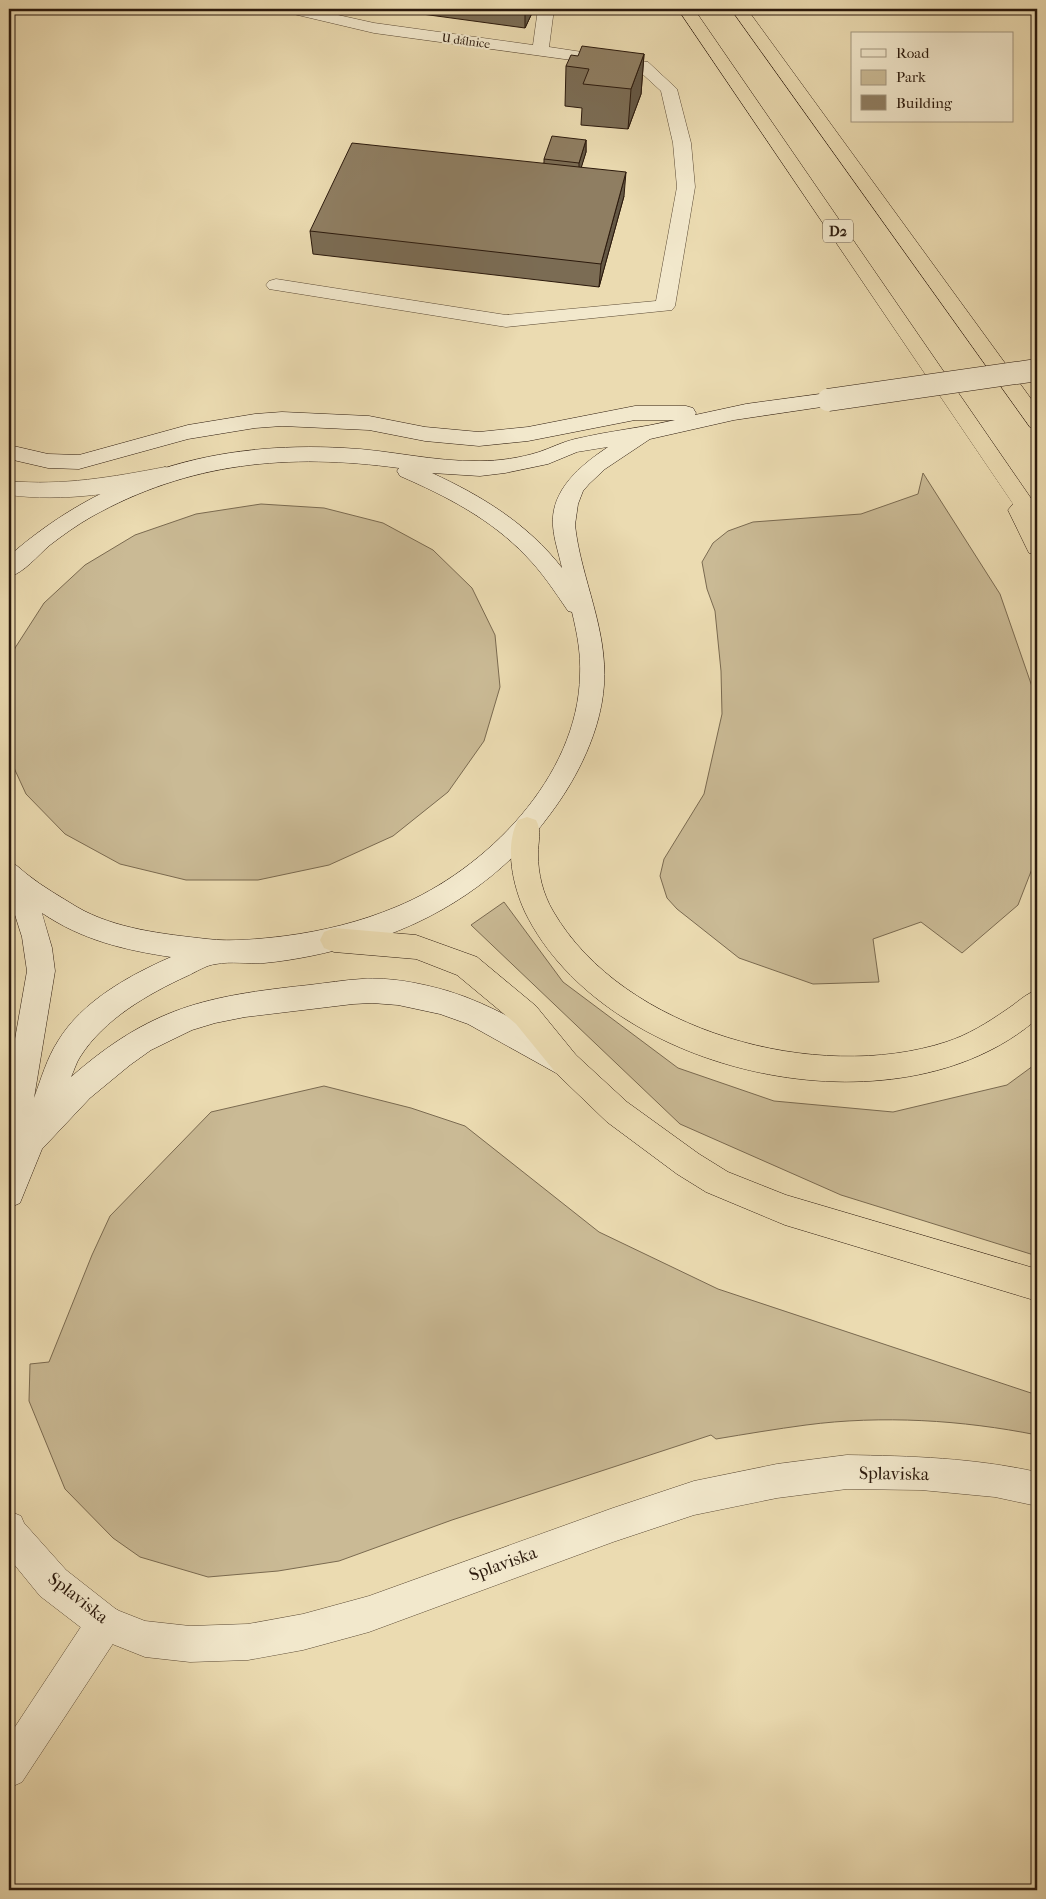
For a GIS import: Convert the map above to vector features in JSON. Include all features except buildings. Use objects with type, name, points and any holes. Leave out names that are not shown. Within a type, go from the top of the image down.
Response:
[{"type":"highway","name":"D2","points":[[686,9],[1037,523]]},
{"type":"highway","points":[[739,9],[1037,422]]},
{"type":"highway","points":[[989,453],[1037,547]]},
{"type":"highway","points":[[527,828],[524,853],[527,879],[538,910],[562,947],[596,981],[628,1006],[656,1022],[722,1049],[800,1067],[843,1070],[884,1068],[924,1062],[966,1048],[1004,1029],[1037,1002]]},
{"type":"highway","points":[[334,940],[416,948],[452,959],[467,966],[526,1015],[566,1064],[618,1112],[688,1164],[717,1182],[785,1210],[1037,1285]]},
{"type":"main road","name":"U dálnice","points":[[276,285],[506,321],[665,306],[686,187],[682,143],[669,89],[642,65],[374,28],[291,9]]},
{"type":"main road","points":[[540,51],[546,9]]},
{"type":"main road","points":[[9,488],[55,492],[86,489],[165,474],[204,464],[252,456],[317,453],[459,468],[497,467],[531,462],[571,447],[643,434],[735,413],[1037,370]]},
{"type":"main road","points":[[9,452],[48,461],[79,462],[188,432],[255,421],[282,419],[362,422],[425,434],[479,439],[528,434],[635,413],[735,413]]},
{"type":"main road","points":[[13,878],[86,925],[128,938],[213,952],[276,949],[334,940],[394,920],[444,895],[488,866],[527,828],[556,788],[588,712],[592,683],[592,654],[565,536],[564,517],[569,498],[576,486],[601,462],[643,434]]},
{"type":"main road","points":[[379,459],[439,483],[509,529],[534,550],[554,574],[583,616]]},
{"type":"main road","points":[[9,570],[39,542],[82,512],[122,492],[165,474]]},
{"type":"main road","points":[[9,1193],[18,1150],[41,971],[41,953],[36,935],[13,878]]},
{"type":"main road","points":[[18,1150],[68,1050],[80,1032],[119,998],[179,966],[213,952]]},
{"type":"main road","points":[[18,1150],[76,1092],[111,1062],[166,1027],[212,1011],[273,1002],[380,991],[411,995],[450,1004],[488,1021],[566,1064]]},
{"type":"main road","name":"Splaviska","points":[[9,1528],[12,1535],[53,1583],[105,1623],[145,1639],[190,1644],[248,1642],[303,1632],[369,1614],[613,1525],[685,1501],[777,1481],[847,1472],[921,1473],[995,1480],[1037,1489]]},
{"type":"main road","points":[[9,1769],[105,1623]]},
{"type":"green space","points":[[923,473],[1000,594],[1037,701],[1037,856],[1018,905],[962,953],[921,922],[873,939],[879,982],[813,984],[739,958],[677,909],[667,898],[660,876],[664,859],[704,794],[722,714],[721,671],[715,611],[707,589],[702,562],[713,543],[728,531],[753,522],[861,514],[918,494]]},
{"type":"green space","points":[[261,504],[324,508],[383,523],[433,550],[472,588],[495,635],[500,687],[484,741],[448,792],[393,836],[329,865],[258,880],[186,880],[120,864],[65,834],[26,794],[9,757],[9,669],[15,648],[44,603],[85,565],[135,535],[196,514]]},
{"type":"green space","points":[[504,902],[563,982],[678,1068],[774,1101],[893,1112],[1007,1085],[1037,1063],[1037,1256],[841,1195],[680,1124],[471,925]]},
{"type":"green space","points":[[324,1086],[411,1108],[465,1126],[599,1232],[718,1289],[1037,1395],[1037,1435],[951,1423],[864,1420],[806,1425],[716,1439],[711,1435],[452,1520],[339,1561],[278,1571],[208,1577],[140,1557],[113,1538],[65,1489],[29,1401],[30,1364],[49,1362],[92,1255],[110,1216],[211,1112]]}]
